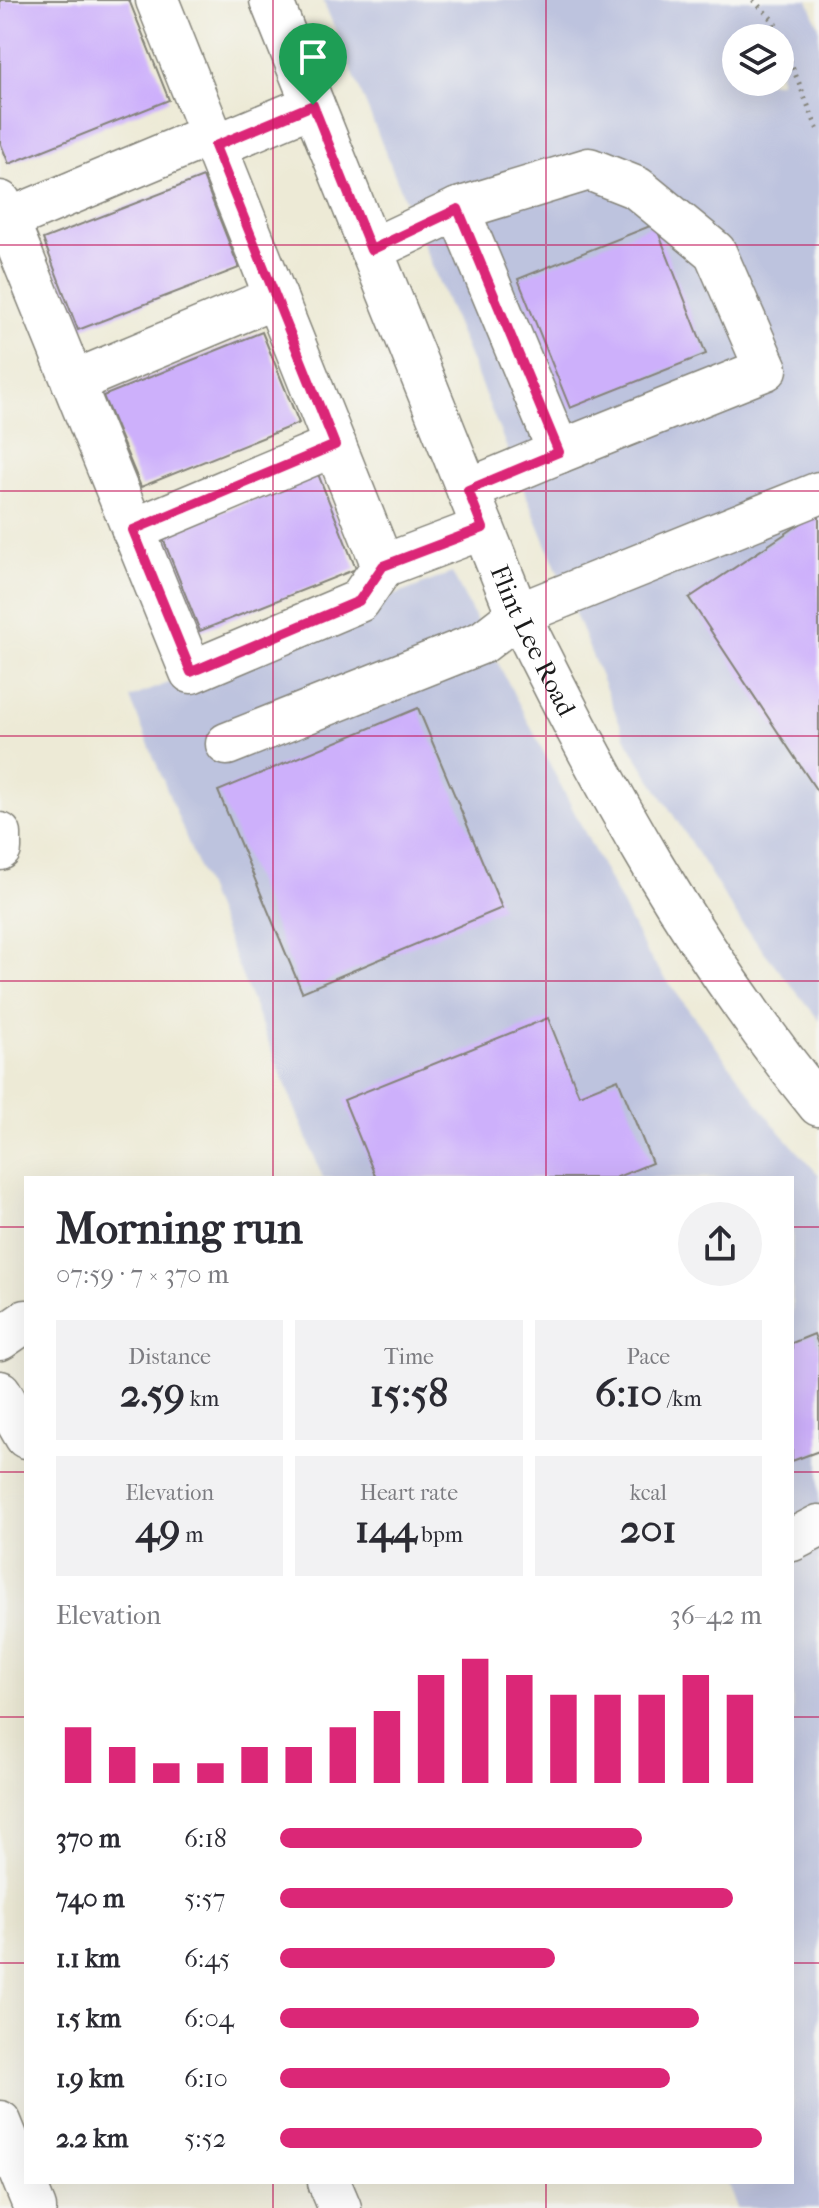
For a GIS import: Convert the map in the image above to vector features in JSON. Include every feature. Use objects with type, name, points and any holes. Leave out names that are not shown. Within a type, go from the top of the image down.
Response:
[{"type":"street","points":[[157,0],[383,566]]},
{"type":"street","name":"Flint Lee Road","points":[[271,0],[519,614],[568,716],[664,888],[754,1020],[816,1096]]},
{"type":"street","points":[[313,105],[4,211],[191,672],[359,601],[383,566],[476,509],[559,452],[766,369],[715,252],[637,188],[589,169],[458,209],[371,250]]},
{"type":"street","points":[[458,209],[559,452]]},
{"type":"street","points":[[73,382],[276,297]]},
{"type":"street","points":[[133,530],[335,445]]},
{"type":"street","points":[[227,744],[483,642],[519,614],[819,493]]},
{"type":"street","points":[[0,834],[0,849]]},
{"type":"street","points":[[0,1339],[24,1322]]},
{"type":"street","points":[[0,1392],[24,1434]]},
{"type":"street","points":[[794,1539],[819,1526]]},
{"type":"street","points":[[0,2122],[24,2181]]},
{"type":"street","points":[[25,2184],[35,2208]]},
{"type":"street","points":[[330,2184],[340,2208]]},
{"type":"path","points":[[753,0],[774,21],[819,133]]},
{"type":"shaded area","points":[[323,0],[808,0],[819,27],[819,1020],[742,924],[628,743]]},
{"type":"shaded area","points":[[452,573],[646,952],[774,1125],[819,1175],[819,2208],[737,2208],[728,2184],[794,2184],[794,1176],[322,1176],[130,698]]},
{"type":"building","points":[[0,0],[129,0],[169,100],[9,164],[0,142]]},
{"type":"building","points":[[203,177],[239,268],[78,330],[43,239]]},
{"type":"building","points":[[655,224],[706,354],[570,408],[518,279]]},
{"type":"building","points":[[262,332],[299,423],[141,487],[103,396]]},
{"type":"building","points":[[318,474],[356,569],[200,631],[162,536]]},
{"type":"building","points":[[819,514],[819,794],[689,598]]},
{"type":"building","points":[[418,708],[502,908],[302,992],[218,791]]},
{"type":"building","points":[[548,1018],[579,1095],[618,1079],[652,1163],[620,1176],[375,1176],[344,1100]]},
{"type":"building","points":[[814,1334],[819,1347],[819,1451],[794,1460],[794,1342]]},
{"type":"route","points":[[313,105],[371,250],[458,209],[559,452],[468,490],[483,528],[383,566],[359,601],[191,672],[133,530],[335,445],[215,146],[313,105]]}]
